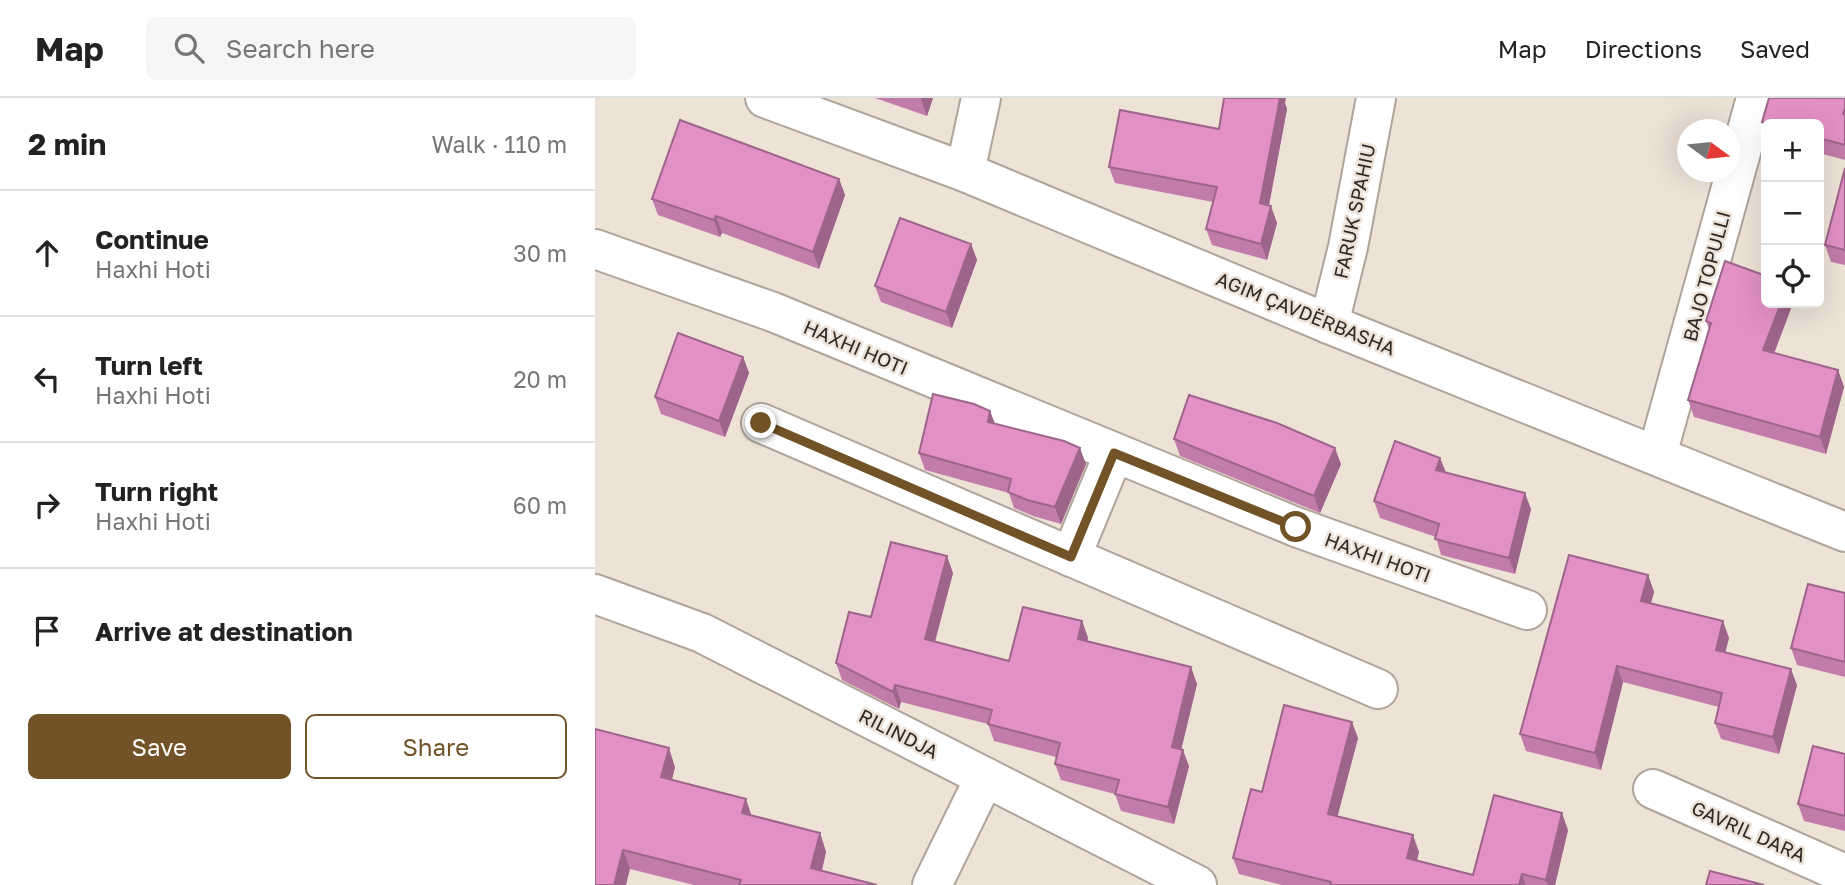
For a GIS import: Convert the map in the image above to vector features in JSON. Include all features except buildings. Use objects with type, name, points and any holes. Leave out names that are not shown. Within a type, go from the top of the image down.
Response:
[{"type":"street","name":"AGIM ÇAVDËRBASHA","points":[[765,98],[965,172],[1329,324],[1845,532]]},
{"type":"street","points":[[965,172],[981,98]]},
{"type":"street","name":"FARUK SPAHIU","points":[[1329,324],[1350,234],[1376,98]]},
{"type":"street","name":"BAJO TOPULLI","points":[[1657,455],[1756,98]]},
{"type":"street","name":"HAXHI HOTI","points":[[595,249],[773,312],[1296,527],[1527,610]]},
{"type":"street","points":[[761,423],[1378,690]]},
{"type":"street","points":[[1071,557],[1114,453]]},
{"type":"street","name":"RILINDJA","points":[[595,594],[702,633],[1197,885]]},
{"type":"street","points":[[932,885],[985,777]]},
{"type":"street","name":"GAVRIL DARA","points":[[1653,789],[1845,874]]},
{"type":"route","points":[[761,423],[1071,557],[1114,453],[1296,527]]}]
